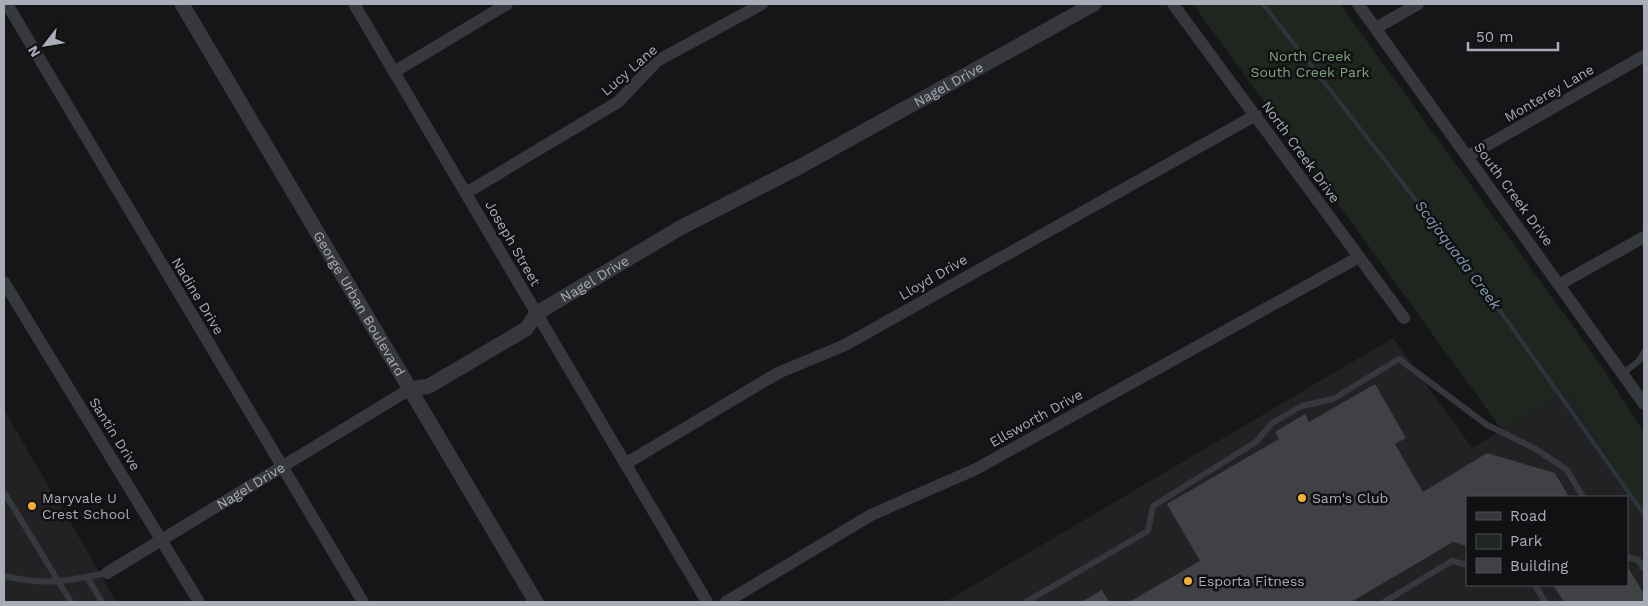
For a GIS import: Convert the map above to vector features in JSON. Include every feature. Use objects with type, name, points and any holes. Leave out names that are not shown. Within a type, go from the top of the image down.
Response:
[{"type":"street","name":"Nadine Drive","points":[[8,4],[363,602]]},
{"type":"street","name":"George Urban Boulevard","points":[[182,4],[536,602]]},
{"type":"street","name":"Joseph Street","points":[[354,4],[707,602]]},
{"type":"street","points":[[394,72],[507,4]]},
{"type":"street","name":"Lucy Lane","points":[[466,193],[618,102],[657,62],[762,4]]},
{"type":"street","name":"Nagel Drive","points":[[108,573],[410,389],[429,386],[526,329],[536,313],[680,228],[801,166],[1094,4]]},
{"type":"street","name":"North Creek Drive","points":[[1173,4],[1404,318]]},
{"type":"street","name":"South Creek Drive","points":[[1358,4],[1623,372],[1644,404]]},
{"type":"street","points":[[1376,28],[1418,4]]},
{"type":"street","name":"Monterey Lane","points":[[1468,156],[1644,56]]},
{"type":"street","name":"Lloyd Drive","points":[[625,464],[778,372],[845,345],[1256,115]]},
{"type":"street","points":[[1560,284],[1644,237]]},
{"type":"street","name":"Ellsworth Drive","points":[[726,602],[871,515],[976,469],[1359,257]]},
{"type":"street","name":"Santin Drive","points":[[5,287],[162,539],[199,602]]},
{"type":"lane","points":[[1623,372],[1639,361],[1644,352]]},
{"type":"lane","points":[[1026,602],[1148,531],[1153,506],[1256,442],[1272,423],[1302,406],[1333,399],[1399,359],[1487,425],[1536,449],[1567,470],[1582,496]]},
{"type":"lane","points":[[4,492],[71,602]]},
{"type":"lane","points":[[1628,557],[1638,560],[1644,569]]},
{"type":"lane","points":[[1384,602],[1452,561],[1466,565]]},
{"type":"lane","points":[[4,576],[30,582],[59,583],[108,573]]},
{"type":"lane","points":[[87,577],[102,602]]},
{"type":"lane","points":[[1536,586],[1545,602]]},
{"type":"shaded area","points":[[1393,338],[1472,448],[1568,390],[1644,518],[1644,602],[945,602]]},
{"type":"shaded area","name":"Maryvale U Crest School","points":[[4,410],[117,602],[4,602]]},
{"type":"green space","name":"North Creek South Creek Park","points":[[1193,4],[1340,4],[1601,365],[1644,433],[1644,518],[1568,390],[1502,430]]},
{"type":"building","name":"Sam's Club","points":[[1375,384],[1406,438],[1395,444],[1423,492],[1487,453],[1555,473],[1568,496],[1466,496],[1466,546],[1453,542],[1351,602],[1129,602],[1200,561],[1167,504],[1279,439],[1275,432],[1305,414],[1309,422]]},
{"type":"building","points":[[1628,570],[1644,594],[1644,602],[1564,602],[1554,586],[1628,586]]},
{"type":"building","points":[[1102,590],[1109,602],[1081,602]]},
{"type":"waterway","name":"Scajaquada Creek","points":[[1263,4],[1479,281],[1644,514]]},
{"type":"place","name":"Sam's Club","points":[[1302,498]]},
{"type":"place","name":"Maryvale U Crest School","points":[[32,506]]},
{"type":"place","name":"Esporta Fitness","points":[[1188,581]]}]
